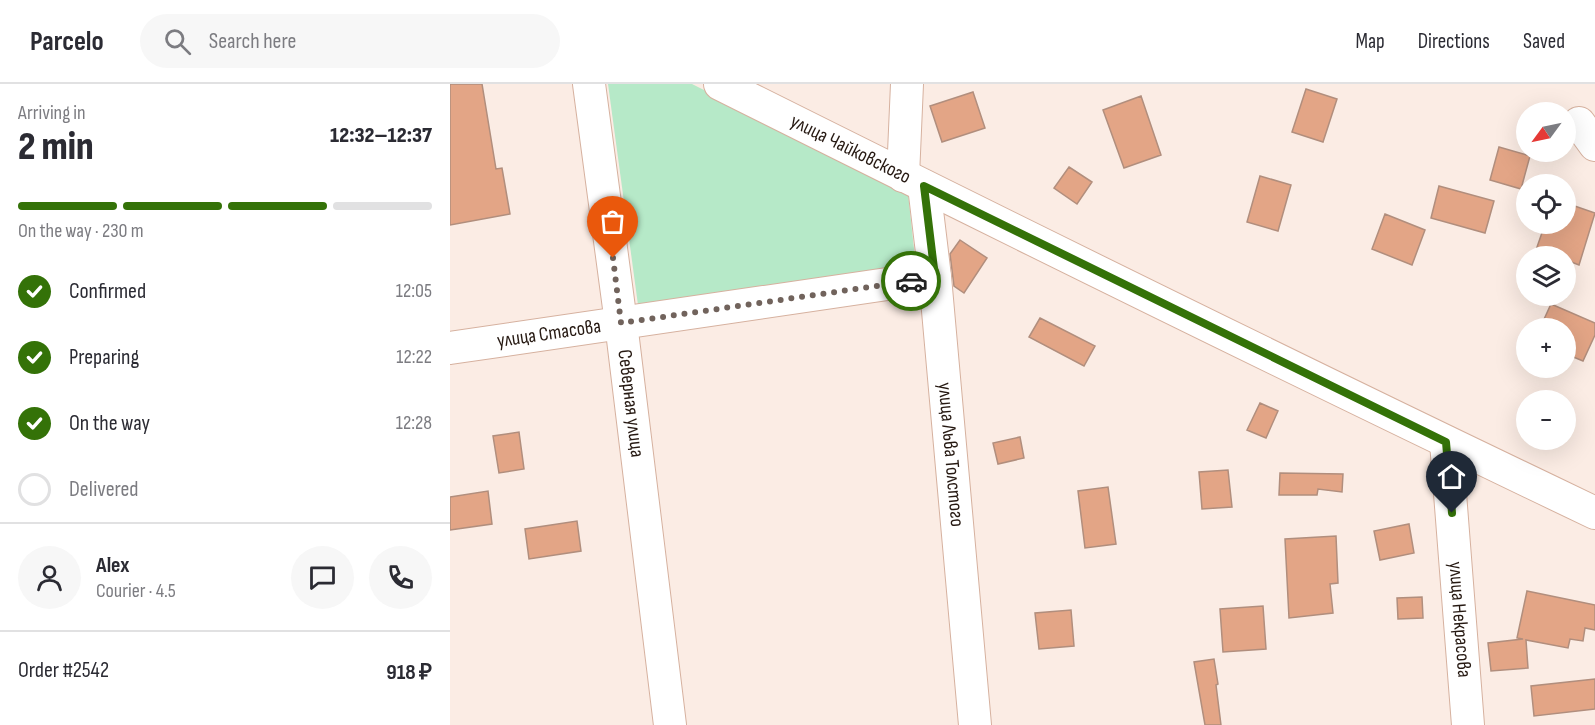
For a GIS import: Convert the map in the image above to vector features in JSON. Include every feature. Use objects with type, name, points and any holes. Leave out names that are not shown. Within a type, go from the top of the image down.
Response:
[{"type":"street","name":"Северная улица","points":[[589,84],[670,725]]},
{"type":"street","name":"улица Чайковского","points":[[720,84],[913,181],[1595,513]]},
{"type":"street","name":"улица Льва Толстого","points":[[907,84],[913,181],[935,277],[975,725]]},
{"type":"street","name":"улица Стасова","points":[[450,348],[935,277]]},
{"type":"street","name":"улица Некрасова","points":[[1446,442],[1468,725]]},
{"type":"green space","points":[[608,84],[692,84],[908,193],[916,267],[638,305]]},
{"type":"building","points":[[450,84],[482,84],[496,169],[502,168],[510,214],[450,225]]},
{"type":"building","points":[[1306,89],[1337,99],[1323,142],[1292,132]]},
{"type":"building","points":[[973,92],[985,128],[942,142],[930,106]]},
{"type":"building","points":[[1141,96],[1161,155],[1124,168],[1103,110]]},
{"type":"building","points":[[1499,147],[1516,152],[1516,162],[1528,162],[1525,174],[1516,174],[1516,188],[1490,180]]},
{"type":"building","points":[[1069,167],[1092,182],[1077,204],[1054,188]]},
{"type":"building","points":[[1260,176],[1291,185],[1278,231],[1247,222]]},
{"type":"building","points":[[1439,186],[1494,201],[1485,233],[1431,218]]},
{"type":"building","points":[[1576,206],[1595,213],[1579,265],[1576,264],[1576,246],[1537,246],[1542,234],[1576,234]]},
{"type":"building","points":[[1385,214],[1425,230],[1412,265],[1372,249]]},
{"type":"building","points":[[960,240],[987,258],[964,293],[954,286],[950,254]]},
{"type":"building","points":[[1550,306],[1556,306],[1595,323],[1595,335],[1583,361],[1576,358],[1576,318],[1545,318]]},
{"type":"building","points":[[1040,318],[1095,346],[1084,366],[1029,337]]},
{"type":"building","points":[[1260,403],[1278,411],[1266,438],[1247,430]]},
{"type":"building","points":[[519,432],[524,469],[499,473],[493,436]]},
{"type":"building","points":[[1020,437],[1024,458],[998,464],[993,443]]},
{"type":"building","points":[[1228,470],[1232,507],[1202,509],[1199,472]]},
{"type":"building","points":[[1280,473],[1343,474],[1342,492],[1318,489],[1317,495],[1279,495]]},
{"type":"building","points":[[1108,487],[1116,544],[1085,548],[1078,491]]},
{"type":"building","points":[[488,491],[492,524],[450,530],[450,497]]},
{"type":"building","points":[[577,521],[581,551],[529,559],[525,529]]},
{"type":"building","points":[[1409,524],[1414,553],[1380,560],[1374,531]]},
{"type":"building","points":[[1336,536],[1338,583],[1330,584],[1333,613],[1289,618],[1285,539]]},
{"type":"building","points":[[1527,591],[1595,605],[1595,630],[1585,628],[1583,641],[1570,639],[1568,648],[1526,640],[1528,668],[1491,671],[1488,643],[1523,639],[1517,638]]},
{"type":"building","points":[[1422,597],[1423,618],[1398,619],[1397,598]]},
{"type":"building","points":[[1263,606],[1266,649],[1223,652],[1220,609]]},
{"type":"building","points":[[1071,610],[1074,646],[1039,649],[1035,613]]},
{"type":"building","points":[[1214,659],[1221,725],[1205,725],[1194,662]]},
{"type":"building","points":[[1595,679],[1595,709],[1534,716],[1531,686]]},
{"type":"way so far","points":[[613,258],[621,323],[911,281]]},
{"type":"route","points":[[911,281],[935,277],[924,186],[1446,442],[1452,513]]}]
